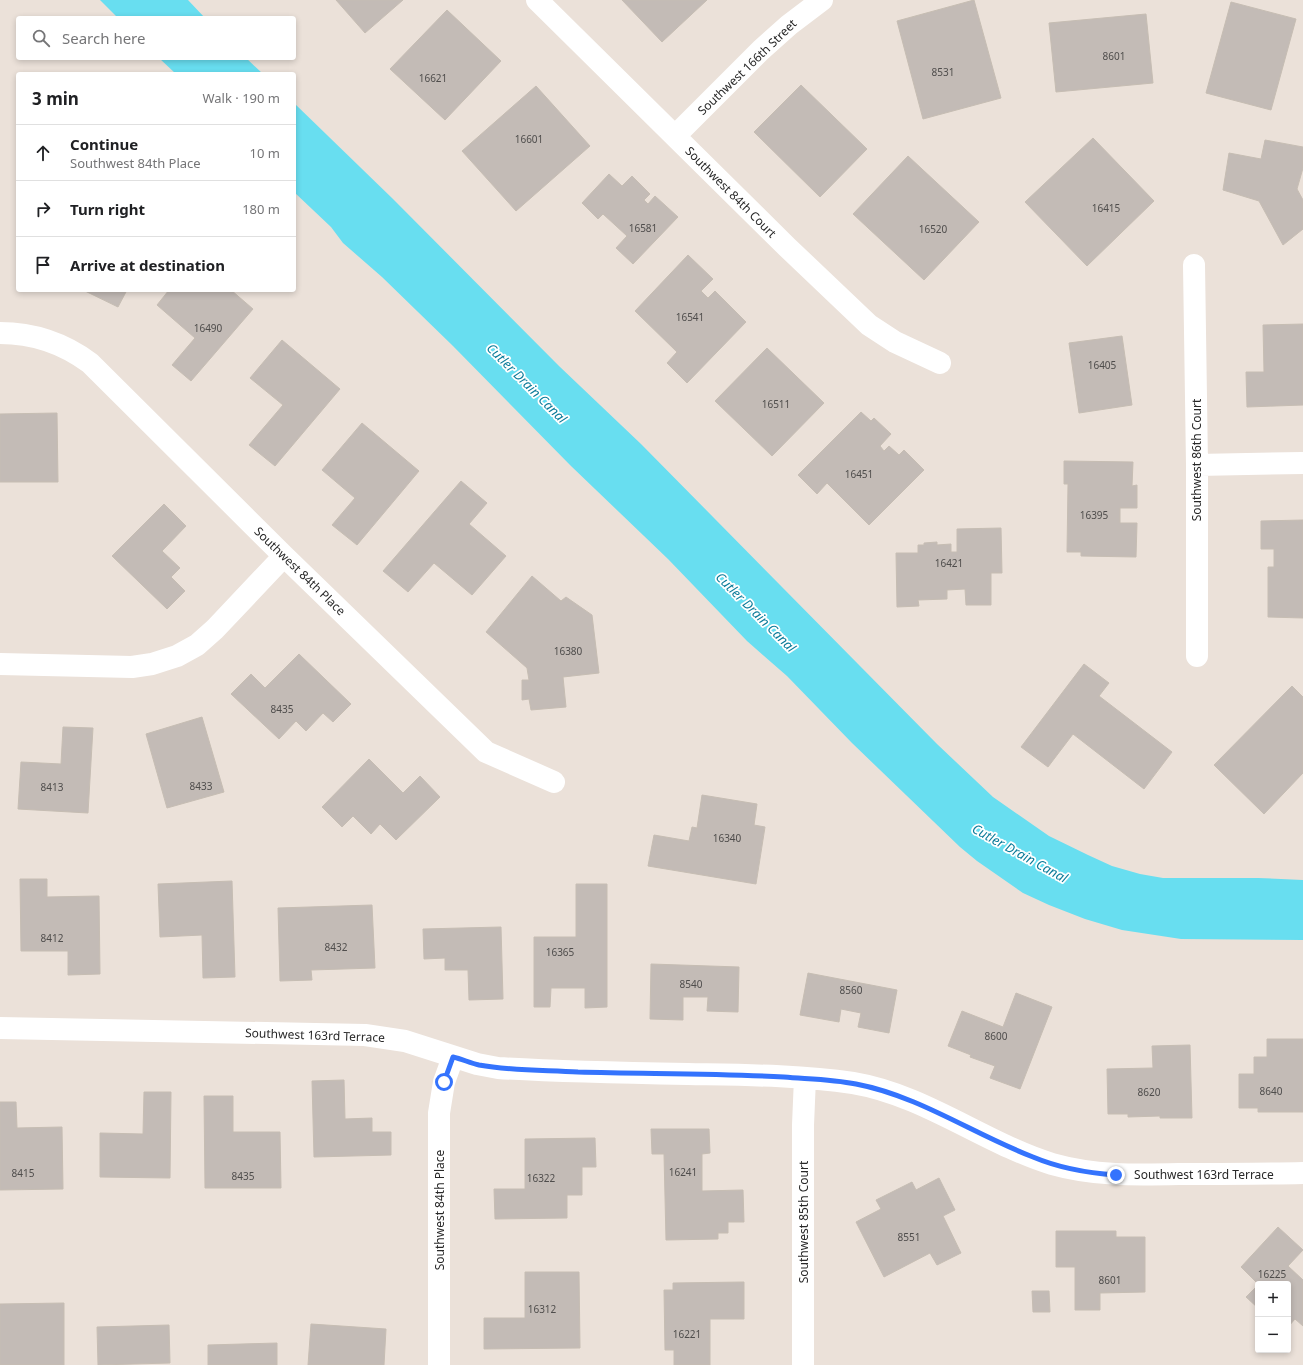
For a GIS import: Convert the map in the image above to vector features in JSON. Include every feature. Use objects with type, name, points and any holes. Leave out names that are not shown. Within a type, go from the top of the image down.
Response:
[{"type":"street","name":"Southwest 84th Court","points":[[537,0],[868,325],[895,342],[940,363]]},
{"type":"street","name":"Southwest 166th Street","points":[[675,136],[761,50],[789,25],[822,0]]},
{"type":"street","name":"Southwest 86th Court","points":[[1194,265],[1197,465],[1197,656]]},
{"type":"street","name":"Southwest 84th Place","points":[[0,333],[34,337],[57,344],[74,352],[90,363],[284,556],[486,752],[554,782]]},
{"type":"street","points":[[1197,465],[1303,463]]},
{"type":"street","points":[[0,664],[132,667],[152,664],[177,656],[197,645],[215,629],[284,556]]},
{"type":"street","name":"Southwest 163rd Terrace","points":[[0,1028],[365,1035],[405,1041],[477,1064],[498,1068],[521,1070],[747,1075],[837,1081],[878,1089],[934,1110],[1033,1157],[1074,1170],[1116,1175],[1303,1173]]},
{"type":"street","name":"Southwest 84th Place","points":[[439,1365],[439,1113],[444,1082],[453,1057]]},
{"type":"street","name":"Southwest 85th Court","points":[[803,1365],[803,1125],[805,1078]]},
{"type":"water","points":[[100,0],[188,0],[203,16],[116,16]]},
{"type":"water","points":[[161,60],[248,60],[261,72],[174,72]]},
{"type":"water","name":"Cutler Drain Canal","points":[[296,105],[393,199],[559,366],[641,444],[937,744],[993,797],[1049,836],[1112,866],[1140,874],[1163,878],[1258,878],[1303,880],[1303,940],[1181,939],[1122,930],[1085,919],[1023,893],[977,861],[960,847],[852,743],[787,676],[747,641],[668,559],[571,466],[453,346],[382,277],[343,243],[331,227],[296,194]]},
{"type":"building","points":[[336,0],[403,0],[365,33]]},
{"type":"building","points":[[622,0],[707,0],[662,42]]},
{"type":"building","points":[[974,0],[1001,98],[923,119],[897,21]]},
{"type":"building","points":[[1231,2],[1296,19],[1271,110],[1206,93]]},
{"type":"building","points":[[447,10],[501,61],[445,120],[390,69]]},
{"type":"building","points":[[1146,14],[1153,83],[1056,92],[1049,23]]},
{"type":"building","points":[[801,85],[867,149],[820,197],[754,132]]},
{"type":"building","points":[[536,86],[590,146],[516,211],[462,151]]},
{"type":"building","points":[[1093,138],[1154,201],[1087,266],[1025,202]]},
{"type":"building","points":[[1265,140],[1303,147],[1303,168],[1297,189],[1303,200],[1303,229],[1283,245],[1259,201],[1223,190],[1229,153],[1261,159]]},
{"type":"building","points":[[908,156],[979,222],[924,280],[853,214]]},
{"type":"building","points":[[609,174],[622,186],[632,176],[650,194],[644,200],[648,204],[655,196],[678,217],[633,264],[616,248],[627,236],[603,214],[598,219],[582,203]]},
{"type":"building","points":[[688,255],[713,279],[701,291],[708,298],[715,291],[746,322],[687,383],[667,363],[677,352],[635,311]]},
{"type":"building","points":[[87,292],[126,292],[118,307]]},
{"type":"building","points":[[167,292],[233,292],[253,309],[191,381],[172,365],[195,338],[157,305]]},
{"type":"building","points":[[1303,324],[1303,405],[1247,407],[1246,372],[1264,372],[1263,325]]},
{"type":"building","points":[[1122,336],[1132,405],[1079,413],[1069,343]]},
{"type":"building","points":[[282,340],[340,389],[275,466],[249,445],[283,405],[250,378]]},
{"type":"building","points":[[767,348],[824,403],[772,456],[715,401]]},
{"type":"building","points":[[861,412],[871,421],[874,418],[891,434],[880,446],[884,451],[889,446],[899,455],[904,450],[924,470],[869,525],[827,483],[817,494],[798,475]]},
{"type":"building","points":[[57,413],[58,482],[0,482],[0,414]]},
{"type":"building","points":[[362,423],[419,471],[357,545],[332,525],[355,498],[322,470]]},
{"type":"building","points":[[1064,461],[1133,462],[1132,486],[1137,485],[1137,508],[1120,508],[1120,523],[1137,523],[1136,557],[1081,556],[1081,552],[1067,552],[1068,484],[1064,484]]},
{"type":"building","points":[[461,481],[487,503],[469,524],[506,556],[472,595],[434,563],[408,592],[383,571]]},
{"type":"building","points":[[164,504],[186,526],[162,551],[180,568],[171,577],[185,591],[167,609],[112,556]]},
{"type":"building","points":[[1303,520],[1303,618],[1268,617],[1268,567],[1274,567],[1274,549],[1261,549],[1261,521]]},
{"type":"building","points":[[1001,528],[1002,573],[991,573],[991,605],[966,605],[965,589],[947,590],[947,599],[918,600],[919,606],[897,607],[896,553],[918,553],[918,545],[937,542],[937,545],[951,544],[951,552],[957,552],[957,529]]},
{"type":"building","points":[[532,576],[561,601],[566,597],[592,615],[599,673],[563,677],[566,707],[531,710],[529,699],[522,700],[522,680],[529,680],[527,668],[486,632]]},
{"type":"building","points":[[299,654],[351,704],[333,722],[323,713],[306,731],[296,721],[279,739],[231,694],[251,674],[265,688]]},
{"type":"building","points":[[1084,664],[1109,683],[1099,696],[1172,752],[1144,789],[1073,734],[1048,767],[1021,747]]},
{"type":"building","points":[[1292,686],[1303,697],[1303,773],[1264,814],[1214,765]]},
{"type":"building","points":[[202,717],[224,792],[167,808],[146,734]]},
{"type":"building","points":[[63,727],[93,728],[88,813],[18,809],[21,762],[61,764]]},
{"type":"building","points":[[369,759],[403,793],[420,776],[440,797],[396,840],[380,824],[371,834],[353,816],[342,827],[322,807]]},
{"type":"building","points":[[702,795],[757,804],[754,825],[765,827],[756,884],[648,866],[654,835],[689,841],[692,827],[697,828]]},
{"type":"building","points":[[20,879],[47,879],[47,897],[99,896],[100,974],[68,975],[68,951],[21,951]]},
{"type":"building","points":[[232,881],[235,977],[203,978],[202,935],[160,937],[158,884]]},
{"type":"building","points":[[576,884],[607,884],[607,1007],[585,1008],[585,988],[551,988],[550,1007],[534,1007],[534,937],[576,937]]},
{"type":"building","points":[[372,905],[375,968],[311,970],[312,980],[280,981],[278,908]]},
{"type":"building","points":[[501,927],[503,999],[469,1000],[468,970],[445,970],[445,958],[424,959],[423,929]]},
{"type":"building","points":[[651,964],[739,967],[738,1012],[707,1011],[708,997],[683,997],[683,1020],[650,1019]]},
{"type":"building","points":[[808,973],[897,990],[889,1033],[858,1027],[861,1013],[841,1009],[839,1022],[800,1015]]},
{"type":"building","points":[[1016,993],[1052,1007],[1020,1089],[990,1078],[995,1066],[970,1057],[971,1055],[948,1046],[962,1011],[1003,1027]]},
{"type":"building","points":[[1267,1039],[1303,1039],[1303,1112],[1258,1112],[1258,1108],[1239,1108],[1239,1074],[1254,1074],[1254,1057],[1267,1057]]},
{"type":"building","points":[[1190,1045],[1192,1118],[1160,1118],[1160,1116],[1128,1117],[1128,1114],[1108,1114],[1107,1069],[1153,1068],[1152,1046]]},
{"type":"building","points":[[344,1080],[345,1119],[372,1118],[372,1132],[391,1132],[391,1155],[314,1157],[312,1081]]},
{"type":"building","points":[[144,1092],[171,1092],[170,1178],[100,1177],[100,1133],[143,1134]]},
{"type":"building","points":[[204,1096],[233,1096],[233,1132],[280,1132],[281,1188],[205,1188]]},
{"type":"building","points":[[0,1102],[16,1102],[17,1128],[62,1127],[63,1189],[0,1190]]},
{"type":"building","points":[[651,1129],[709,1129],[710,1153],[702,1154],[702,1191],[743,1190],[744,1222],[728,1222],[728,1233],[718,1233],[718,1239],[666,1240],[664,1154],[652,1154]]},
{"type":"building","points":[[595,1138],[596,1167],[582,1167],[582,1195],[567,1195],[567,1218],[495,1219],[494,1189],[525,1189],[525,1139]]},
{"type":"building","points":[[939,1178],[955,1210],[943,1216],[961,1253],[937,1265],[930,1253],[884,1277],[856,1222],[881,1209],[876,1200],[912,1182],[916,1190]]},
{"type":"building","points":[[1278,1227],[1303,1250],[1288,1266],[1303,1280],[1303,1326],[1295,1319],[1291,1324],[1291,1281],[1255,1281],[1241,1267]]},
{"type":"building","points":[[1056,1231],[1116,1231],[1116,1237],[1145,1237],[1145,1292],[1100,1293],[1100,1310],[1075,1310],[1075,1267],[1056,1267]]},
{"type":"building","points":[[525,1272],[579,1272],[580,1348],[484,1349],[484,1318],[525,1318]]},
{"type":"building","points":[[744,1282],[744,1319],[710,1319],[710,1365],[674,1365],[674,1350],[665,1350],[664,1290],[673,1290],[673,1283]]},
{"type":"building","points":[[1255,1288],[1255,1305],[1246,1297]]},
{"type":"building","points":[[1032,1291],[1049,1291],[1050,1312],[1033,1312]]},
{"type":"building","points":[[64,1303],[64,1365],[0,1365],[0,1304]]},
{"type":"building","points":[[311,1324],[386,1329],[384,1365],[308,1365]]},
{"type":"building","points":[[169,1325],[170,1363],[98,1365],[97,1327]]},
{"type":"building","points":[[277,1343],[277,1365],[208,1365],[208,1345]]},
{"type":"route","points":[[444,1082],[453,1057],[477,1064],[521,1070],[747,1075],[831,1080],[878,1089],[906,1099],[934,1110],[1015,1149],[1052,1164],[1074,1170],[1116,1175]]}]
